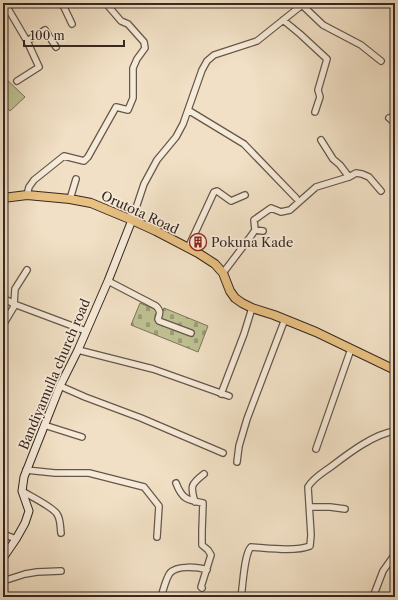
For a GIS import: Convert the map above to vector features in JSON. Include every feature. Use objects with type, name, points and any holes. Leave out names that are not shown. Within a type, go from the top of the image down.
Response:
[{"type":"main road","name":"Orutota Road","points":[[3,198],[27,195],[70,199],[91,203],[132,220],[156,231],[216,264],[223,273],[230,291],[235,298],[242,303],[285,319],[395,370]]},
{"type":"street","points":[[14,3],[5,8],[27,41],[39,67],[17,81]]},
{"type":"street","points":[[62,3],[72,24]]},
{"type":"street","points":[[27,195],[29,187],[34,180],[64,156],[84,161],[88,157],[116,108],[128,110],[133,98],[133,68],[137,59],[145,48],[144,42],[128,24],[121,21],[109,7],[113,3]]},
{"type":"street","points":[[132,220],[144,184],[156,160],[176,137],[183,124],[202,70],[207,60],[214,55],[257,41],[305,4],[323,25],[361,45],[381,61]]},
{"type":"street","points":[[283,20],[327,59],[318,90],[320,97],[315,112]]},
{"type":"street","points":[[27,41],[45,30],[56,47]]},
{"type":"street","points":[[188,110],[244,144],[296,198]]},
{"type":"street","points":[[389,118],[395,122]]},
{"type":"street","points":[[321,140],[333,159],[349,176]]},
{"type":"street","points":[[223,273],[252,236],[255,230],[254,220],[271,208],[281,212],[290,210],[316,187],[356,173],[369,177],[381,191]]},
{"type":"street","points":[[70,199],[76,179]]},
{"type":"street","points":[[188,248],[214,192],[217,191],[231,201],[245,195]]},
{"type":"street","name":"Bandiyamulla church road","points":[[3,558],[25,523],[29,511],[22,491],[26,470],[60,386],[78,350],[108,281],[132,220]]},
{"type":"street","points":[[255,230],[263,231]]},
{"type":"street","points":[[3,325],[14,305],[15,289],[27,270]]},
{"type":"street","points":[[108,281],[156,306],[160,312],[158,319],[159,321],[191,333]]},
{"type":"street","points":[[3,298],[14,305],[86,331]]},
{"type":"street","points":[[221,394],[244,334],[252,308]]},
{"type":"street","points":[[237,462],[239,446],[248,419],[285,319]]},
{"type":"street","points":[[316,449],[351,349]]},
{"type":"street","points":[[78,350],[153,369],[229,396]]},
{"type":"street","points":[[60,386],[223,453]]},
{"type":"street","points":[[44,425],[82,437]]},
{"type":"street","points":[[241,597],[247,556],[251,547],[300,549],[310,546],[311,535],[308,487],[313,480],[363,444],[380,435],[395,432]]},
{"type":"street","points":[[26,470],[55,473],[89,473],[144,487],[159,506],[157,537]]},
{"type":"street","points":[[195,502],[191,487],[196,480],[204,474]]},
{"type":"street","points":[[176,483],[180,492],[186,498],[195,502],[204,503],[202,545],[211,554],[202,588]]},
{"type":"street","points":[[22,491],[57,513],[60,521],[61,533]]},
{"type":"street","points":[[310,507],[330,507],[345,510]]},
{"type":"street","points":[[3,534],[16,539]]},
{"type":"street","points":[[373,597],[383,571],[395,554]]},
{"type":"street","points":[[161,597],[170,572],[179,568],[201,568],[206,570]]},
{"type":"street","points":[[3,581],[25,574],[61,571]]},
{"type":"green space","points":[[3,76],[25,97],[10,111],[3,104]]},
{"type":"green space","points":[[140,303],[162,312],[164,308],[208,326],[198,352],[131,325]]},
{"type":"place","name":"Pokuna Kade","points":[[198,242]]}]
